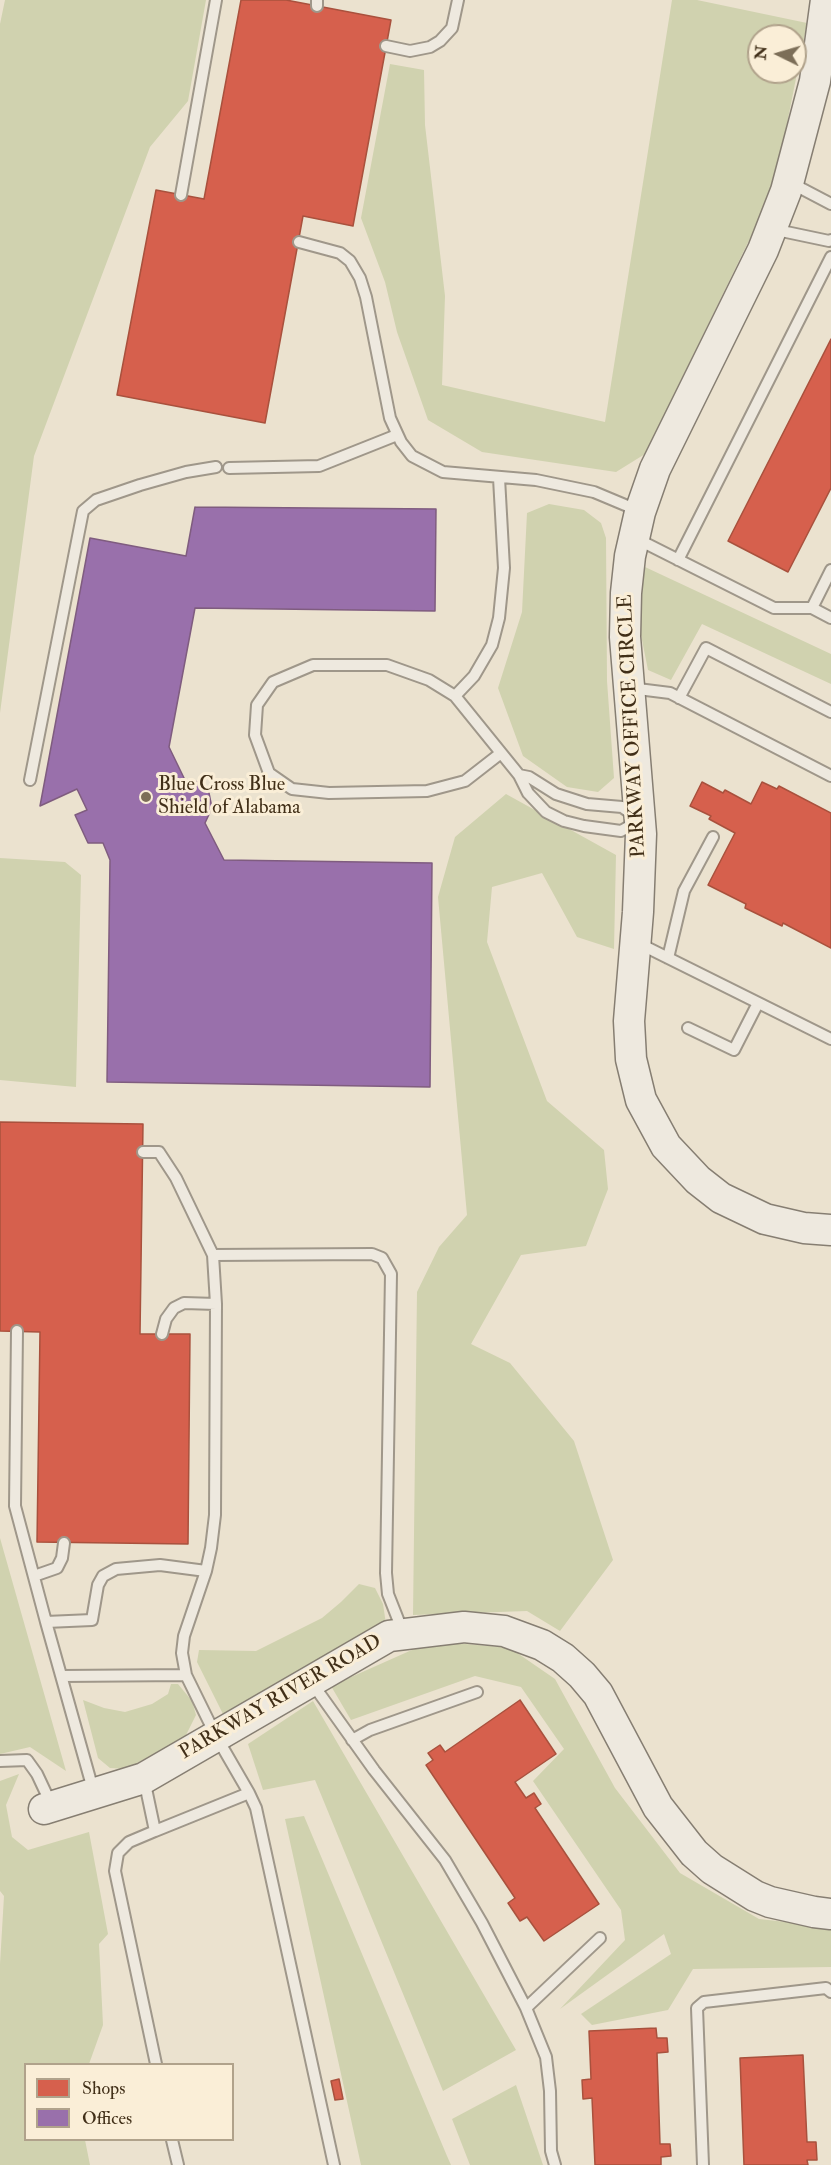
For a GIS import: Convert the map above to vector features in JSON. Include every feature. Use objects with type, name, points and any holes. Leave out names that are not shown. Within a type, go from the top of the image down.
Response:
[{"type":"street","name":"PARKWAY OFFICE CIRCLE","points":[[826,0],[815,81],[788,182],[758,260],[655,469],[637,524],[626,593],[625,637],[640,820],[635,942],[628,1021],[631,1059],[641,1100],[666,1146],[698,1180],[738,1207],[765,1219],[804,1228],[831,1230]]},
{"type":"street","name":"PARKWAY RIVER ROAD","points":[[48,1808],[144,1778],[389,1636],[464,1628],[504,1631],[542,1645],[563,1658],[582,1674],[598,1695],[658,1807],[694,1853],[712,1869],[755,1896],[814,1912],[831,1914]]},
{"type":"lane","points":[[181,195],[216,0]]},
{"type":"lane","points":[[386,46],[410,51],[430,47],[440,41],[452,28],[458,0]]},
{"type":"lane","points":[[788,182],[831,204]]},
{"type":"lane","points":[[771,229],[829,242],[831,240]]},
{"type":"lane","points":[[298,242],[340,254],[350,261],[360,278],[366,297],[390,418],[397,435],[412,456],[443,472],[536,480],[594,492],[637,524],[678,560],[774,608],[812,608],[831,618]]},
{"type":"lane","points":[[678,560],[831,257]]},
{"type":"lane","points":[[229,468],[319,466],[397,435]]},
{"type":"lane","points":[[30,780],[83,511],[96,500],[140,485],[186,472],[216,467]]},
{"type":"lane","points":[[455,696],[474,676],[492,645],[499,618],[504,568],[499,478]]},
{"type":"lane","points":[[812,608],[831,570]]},
{"type":"lane","points":[[679,698],[706,648],[831,712]]},
{"type":"lane","points":[[501,753],[465,781],[427,791],[329,793],[292,789],[269,773],[255,735],[257,705],[273,682],[314,665],[387,665],[429,680],[455,696],[519,775],[528,794],[546,812],[564,821],[621,831],[640,820],[622,807],[587,804],[556,794],[529,777],[519,775]]},
{"type":"lane","points":[[630,688],[670,693],[831,777]]},
{"type":"lane","points":[[668,958],[684,891],[713,837]]},
{"type":"lane","points":[[635,942],[831,1039]]},
{"type":"lane","points":[[688,1028],[734,1050],[758,1003]]},
{"type":"lane","points":[[143,1152],[159,1152],[176,1178],[213,1255],[216,1304],[215,1515],[212,1548],[184,1636],[182,1653],[186,1675],[216,1736],[256,1808],[334,2165]]},
{"type":"lane","points":[[213,1255],[372,1254],[382,1258],[391,1274],[386,1573],[388,1593],[404,1634]]},
{"type":"lane","points":[[162,1334],[166,1319],[174,1308],[184,1303],[216,1304]]},
{"type":"lane","points":[[17,1331],[15,1506],[94,1793]]},
{"type":"lane","points":[[34,1576],[57,1568],[62,1558],[64,1543]]},
{"type":"lane","points":[[46,1622],[92,1620],[98,1585],[103,1576],[116,1569],[160,1565],[206,1571]]},
{"type":"lane","points":[[62,1676],[186,1675]]},
{"type":"lane","points":[[310,1681],[352,1740],[445,1860],[482,1923],[526,2008],[546,2057],[550,2091],[551,2151],[555,2165]]},
{"type":"lane","points":[[352,1740],[370,1730],[477,1692]]},
{"type":"lane","points":[[0,1761],[27,1760],[37,1774],[48,1808]]},
{"type":"lane","points":[[144,1778],[155,1831]]},
{"type":"lane","points":[[156,2063],[115,1871],[118,1853],[129,1842],[249,1792]]},
{"type":"lane","points":[[526,2008],[600,1938]]},
{"type":"lane","points":[[703,2165],[697,2008],[704,2002],[826,1988],[831,1992]]},
{"type":"lane","points":[[172,2141],[178,2165]]},
{"type":"green space","points":[[5,0],[206,0],[188,101],[150,147],[34,456],[0,713],[0,24]]},
{"type":"green space","points":[[672,0],[697,0],[807,23],[747,24],[747,84],[795,84],[774,189],[645,454],[616,472],[482,452],[428,420],[397,332],[385,282],[361,218],[390,64],[424,70],[425,125],[445,296],[442,385],[605,422]]},
{"type":"green space","points":[[549,504],[584,510],[601,523],[606,538],[607,681],[614,778],[598,792],[567,787],[523,756],[498,688],[522,612],[527,513]]},
{"type":"green space","points":[[645,567],[831,654],[831,684],[702,624],[671,680],[648,670],[635,605]]},
{"type":"green space","points":[[506,794],[616,855],[614,949],[577,937],[542,873],[492,887],[487,942],[547,1101],[604,1150],[608,1189],[586,1246],[521,1255],[471,1344],[510,1363],[574,1441],[613,1560],[560,1631],[527,1611],[413,1615],[417,1292],[439,1247],[467,1215],[438,897],[455,837]]},
{"type":"green space","points":[[0,858],[65,862],[81,875],[76,1087],[0,1080]]},
{"type":"green space","points":[[0,1538],[66,1771],[30,1747],[0,1754]]},
{"type":"green space","points":[[359,1584],[375,1588],[383,1604],[386,1624],[224,1716],[197,1662],[199,1650],[256,1651],[322,1618]]},
{"type":"green space","points":[[432,1641],[510,1648],[555,1679],[615,1788],[680,1873],[759,1919],[831,1927],[831,1967],[693,1969],[668,2010],[592,2025],[581,2014],[671,1954],[664,1934],[560,2009],[625,1940],[621,1910],[533,1781],[564,1749],[521,1687],[475,1676],[351,1720],[331,1686]]},
{"type":"green space","points":[[171,1684],[178,1684],[192,1701],[196,1715],[185,1737],[126,1769],[110,1768],[98,1758],[83,1700],[104,1708],[125,1712],[152,1704],[168,1694]]},
{"type":"green space","points":[[313,1701],[516,2050],[443,2091],[315,1780],[263,1790],[248,1744]]},
{"type":"green space","points":[[19,1774],[6,1805],[12,1837],[28,1850],[89,1832],[108,1934],[99,1944],[103,2025],[89,2063],[24,2063],[24,2141],[85,2141],[90,2165],[0,2165],[0,1964],[4,1896],[0,1891],[0,1781]]},
{"type":"green space","points":[[304,1816],[451,2165],[361,2165],[285,1819]]},
{"type":"green space","points":[[516,2085],[543,2165],[470,2165],[452,2119]]},
{"type":"building: Shops","points":[[241,0],[286,0],[391,20],[353,226],[303,216],[265,423],[117,395],[156,190],[204,199]]},
{"type":"building: Shops","points":[[831,339],[831,488],[788,572],[728,541]]},
{"type":"building: Shops","points":[[702,782],[723,793],[725,790],[751,804],[762,782],[777,789],[779,786],[831,813],[831,948],[783,923],[782,926],[745,908],[746,904],[708,885],[735,833],[709,819],[711,816],[690,806]]},
{"type":"building: Shops","points":[[0,1122],[143,1124],[140,1334],[190,1334],[188,1544],[37,1542],[40,1332],[0,1331]]},
{"type":"building: Shops","points":[[520,1700],[556,1754],[515,1782],[526,1798],[534,1793],[541,1804],[535,1808],[599,1904],[544,1941],[527,1917],[520,1921],[508,1903],[515,1898],[426,1765],[433,1760],[428,1753],[440,1745],[445,1752]]},
{"type":"building: Shops","points":[[656,2028],[657,2038],[667,2038],[668,2052],[657,2053],[660,2144],[670,2144],[671,2156],[661,2157],[661,2165],[595,2165],[592,2098],[583,2099],[582,2080],[591,2079],[589,2031]]},
{"type":"building: Shops","points":[[803,2055],[807,2142],[816,2142],[817,2160],[807,2160],[808,2165],[744,2165],[740,2058]]},
{"type":"building: Shops","points":[[339,2079],[343,2099],[335,2100],[331,2081]]},
{"type":"building: Offices","name":"Blue Cross Blue Shield of Alabama","points":[[195,507],[436,509],[435,611],[195,608],[169,747],[185,780],[199,782],[209,793],[212,808],[205,823],[224,860],[432,863],[430,1087],[107,1082],[110,860],[103,843],[88,843],[75,815],[87,810],[77,789],[40,806],[90,538],[186,556]]},
{"type":"place","name":"Blue Cross Blue Shield of Alabama","points":[[146,797]]}]
